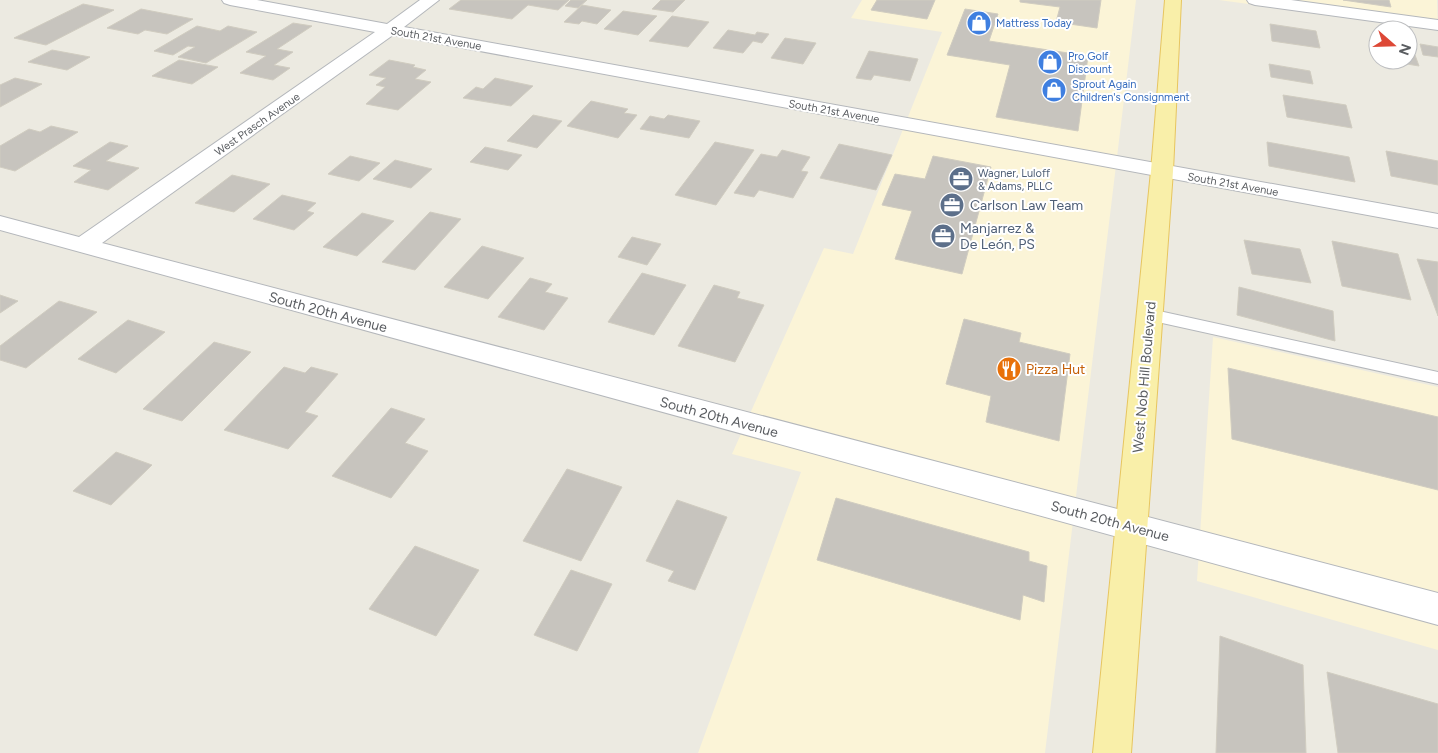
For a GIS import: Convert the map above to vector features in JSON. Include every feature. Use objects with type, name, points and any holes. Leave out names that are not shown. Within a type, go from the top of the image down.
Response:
[{"type":"main road","name":"West Nob Hill Boulevard","points":[[1112,753],[1162,171],[1173,0]]},
{"type":"street","name":"South 21st Avenue","points":[[230,0],[1438,221]]},
{"type":"street","name":"West Prasch Avenue","points":[[82,246],[431,0]]},
{"type":"street","points":[[1255,0],[1438,25]]},
{"type":"street","name":"South 20th Avenue","points":[[6,230],[82,246],[1438,609]]},
{"type":"lane","points":[[1150,315],[1438,378]]},
{"type":"shaded area","points":[[862,0],[1136,0],[1045,753],[698,753],[801,472],[732,454],[824,248],[853,254],[942,32],[851,18]]},
{"type":"shaded area","points":[[1219,0],[1437,0],[1438,30],[1418,27],[1418,20],[1368,20]]},
{"type":"shaded area","points":[[1213,337],[1438,387],[1438,650],[1197,581]]},
{"type":"building","points":[[461,0],[569,0],[558,10],[528,5],[512,19],[449,9]]},
{"type":"building","points":[[571,0],[587,0],[578,8],[565,6]]},
{"type":"building","points":[[661,0],[685,0],[673,12],[652,9]]},
{"type":"building","points":[[877,0],[935,0],[927,19],[871,10]]},
{"type":"building","points":[[1020,0],[1101,0],[1097,28],[1056,22],[1060,7],[1020,2]]},
{"type":"building","points":[[1343,0],[1389,0],[1391,7]]},
{"type":"building","points":[[83,4],[114,10],[46,45],[14,38]]},
{"type":"building","points":[[582,5],[611,10],[597,24],[582,21],[579,24],[564,22]]},
{"type":"building","points":[[141,9],[193,19],[167,34],[145,30],[138,34],[107,28]]},
{"type":"building","points":[[965,9],[998,14],[989,41],[1088,56],[1078,131],[996,117],[1010,65],[947,55]]},
{"type":"building","points":[[623,11],[657,16],[638,35],[604,29]]},
{"type":"building","points":[[672,16],[709,22],[688,47],[649,41]]},
{"type":"building","points":[[293,23],[312,26],[277,49],[293,52],[274,65],[290,68],[273,80],[240,73],[266,56],[246,52]]},
{"type":"building","points":[[1270,24],[1316,31],[1320,48],[1272,41]]},
{"type":"building","points":[[197,26],[220,31],[228,26],[257,32],[206,63],[178,57],[195,47],[188,46],[173,55],[154,51]]},
{"type":"building","points":[[728,30],[755,35],[757,32],[769,34],[762,43],[753,41],[743,53],[713,48]]},
{"type":"building","points":[[785,38],[816,43],[803,64],[771,58]]},
{"type":"building","points":[[1420,44],[1438,47],[1438,57],[1423,55]]},
{"type":"building","points":[[52,50],[90,57],[67,70],[28,62]]},
{"type":"building","points":[[869,51],[918,59],[910,81],[874,75],[871,80],[856,78]]},
{"type":"building","points":[[179,60],[218,67],[192,84],[152,76]]},
{"type":"building","points":[[389,60],[415,65],[413,67],[426,70],[415,79],[431,82],[398,110],[366,104],[385,87],[376,85],[386,78],[369,75]]},
{"type":"building","points":[[1269,64],[1310,71],[1313,84],[1271,77]]},
{"type":"building","points":[[15,78],[42,84],[0,107],[0,85]]},
{"type":"building","points":[[495,78],[533,86],[511,106],[463,98],[476,87],[483,89]]},
{"type":"building","points":[[1283,95],[1346,105],[1352,128],[1287,117]]},
{"type":"building","points":[[591,101],[628,109],[624,113],[637,115],[618,138],[567,126]]},
{"type":"building","points":[[533,115],[562,121],[537,148],[507,141]]},
{"type":"building","points":[[668,115],[700,121],[689,138],[640,129],[650,116],[664,119]]},
{"type":"building","points":[[51,126],[78,132],[15,171],[0,167],[0,146],[29,129],[40,132]]},
{"type":"building","points":[[110,142],[128,146],[106,161],[139,168],[108,190],[74,182],[91,170],[73,166]]},
{"type":"building","points":[[715,142],[754,150],[716,205],[675,195]]},
{"type":"building","points":[[1267,142],[1349,157],[1355,182],[1269,166]]},
{"type":"building","points":[[839,144],[892,155],[876,190],[820,178]]},
{"type":"building","points":[[485,147],[522,155],[508,170],[470,162]]},
{"type":"building","points":[[782,150],[810,157],[801,171],[808,172],[793,198],[759,190],[754,197],[734,193],[761,154],[777,157]]},
{"type":"building","points":[[1386,151],[1438,161],[1438,185],[1391,176]]},
{"type":"building","points":[[350,156],[380,163],[359,181],[328,174]]},
{"type":"building","points":[[933,156],[991,167],[962,274],[895,259],[912,211],[882,205],[895,174],[925,179]]},
{"type":"building","points":[[395,160],[432,169],[411,188],[373,179]]},
{"type":"building","points":[[232,175],[270,184],[234,212],[195,203]]},
{"type":"building","points":[[282,195],[316,203],[307,211],[314,213],[294,230],[253,219]]},
{"type":"building","points":[[430,212],[461,219],[415,270],[382,262]]},
{"type":"building","points":[[362,213],[394,221],[357,256],[323,247]]},
{"type":"building","points":[[632,237],[661,244],[647,265],[618,257]]},
{"type":"building","points":[[1244,240],[1300,249],[1311,283],[1252,274]]},
{"type":"building","points":[[1332,241],[1398,254],[1411,300],[1342,286]]},
{"type":"building","points":[[482,246],[524,258],[488,299],[444,287]]},
{"type":"building","points":[[1417,259],[1438,262],[1438,316]]},
{"type":"building","points":[[642,273],[686,285],[654,335],[608,322]]},
{"type":"building","points":[[530,278],[552,284],[545,292],[568,298],[544,330],[498,317]]},
{"type":"building","points":[[714,285],[740,292],[737,298],[764,305],[735,362],[678,346]]},
{"type":"building","points":[[1239,287],[1333,311],[1335,341],[1237,315]]},
{"type":"building","points":[[0,295],[18,301],[0,313]]},
{"type":"building","points":[[59,301],[97,312],[26,368],[0,360],[0,346]]},
{"type":"building","name":"Pizza Hut","points":[[964,319],[1021,333],[1019,342],[1070,354],[1059,441],[986,422],[991,396],[946,384]]},
{"type":"building","points":[[128,320],[165,332],[116,373],[78,359]]},
{"type":"building","points":[[214,342],[251,352],[182,421],[143,409]]},
{"type":"building","points":[[284,367],[305,373],[311,367],[338,374],[305,412],[318,416],[288,449],[224,430]]},
{"type":"building","points":[[1228,368],[1438,417],[1438,490],[1232,439]]},
{"type":"building","points":[[391,408],[425,419],[405,443],[428,451],[391,498],[332,476]]},
{"type":"building","points":[[116,452],[152,465],[111,505],[73,491]]},
{"type":"building","points":[[567,469],[622,487],[581,561],[523,541]]},
{"type":"building","points":[[836,498],[1029,552],[1029,561],[1047,566],[1044,602],[1023,595],[1020,620],[817,560]]},
{"type":"building","points":[[677,500],[727,517],[695,590],[668,581],[674,571],[646,561]]},
{"type":"building","points":[[415,546],[479,570],[436,636],[369,609]]},
{"type":"building","points":[[571,570],[612,584],[577,651],[534,635]]},
{"type":"building","points":[[1220,636],[1303,665],[1306,753],[1216,753]]},
{"type":"building","points":[[1327,672],[1438,704],[1438,753],[1338,753]]},
{"type":"place","name":"Mattress Today","points":[[979,23]]},
{"type":"place","name":"Pro Golf Discount","points":[[1050,62]]},
{"type":"place","name":"Sprout Again Children's Consignment","points":[[1054,90]]},
{"type":"place","name":"Wagner, Luloff & Adams, PLLC","points":[[961,179]]},
{"type":"place","name":"Carlson Law Team","points":[[952,205]]},
{"type":"place","name":"Manjarrez & De León, PS","points":[[943,236]]},
{"type":"place","name":"Pizza Hut","points":[[1009,369]]}]
